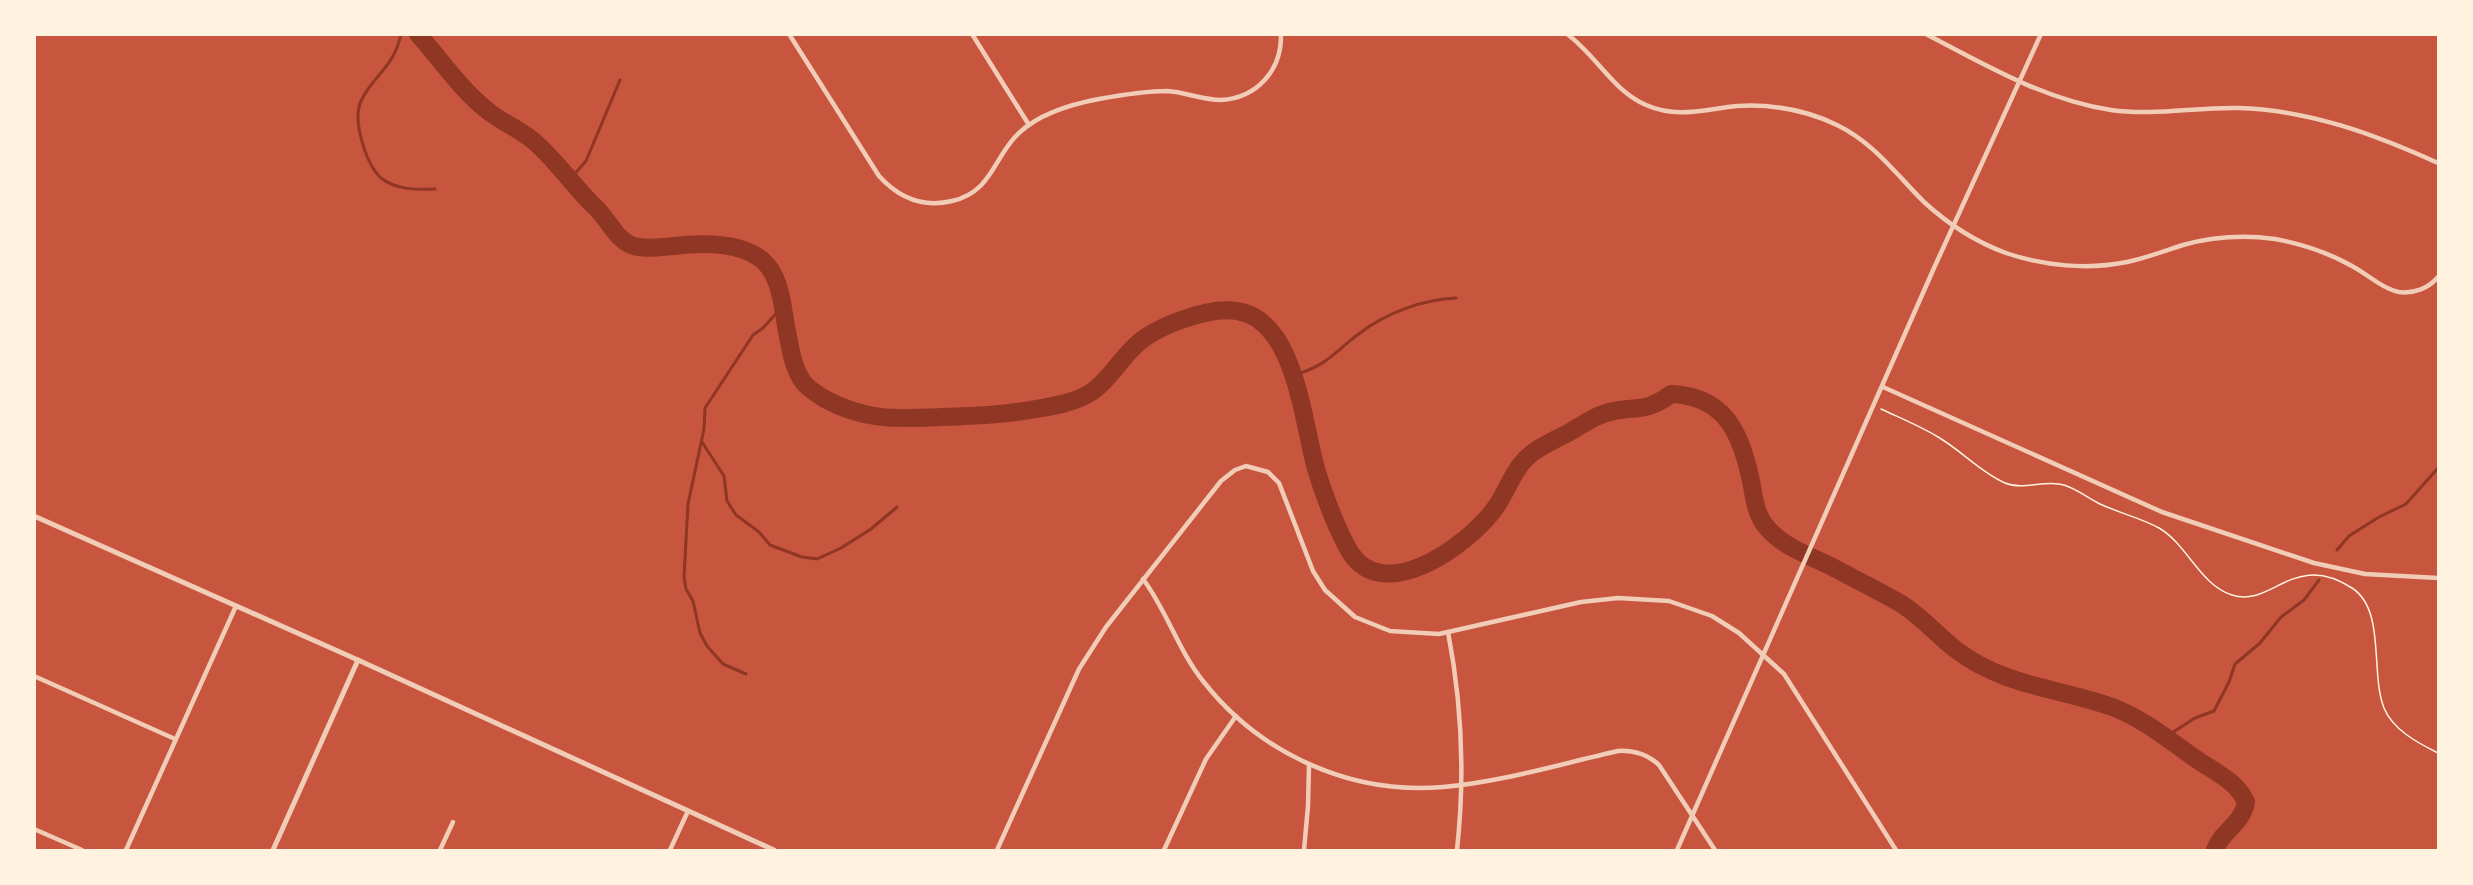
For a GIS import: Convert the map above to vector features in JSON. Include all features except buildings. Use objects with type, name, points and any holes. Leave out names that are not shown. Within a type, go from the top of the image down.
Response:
[{"type":"street","points":[[789,34],[879,176],[896,192],[916,201],[942,203],[969,194],[987,180],[1010,143],[1029,124],[1068,107],[1127,94],[1169,91],[1221,100],[1243,95],[1260,85],[1275,68],[1281,52],[1281,34]]},
{"type":"street","points":[[972,34],[1029,124]]},
{"type":"street","points":[[1567,34],[1592,57],[1621,90],[1650,106],[1685,113],[1739,106],[1774,107],[1809,114],[1839,126],[1875,150],[1924,202],[1954,226],[1977,241],[2006,253],[2058,265],[2100,266],[2126,262],[2198,242],[2243,237],[2275,239],[2325,253],[2399,292],[2419,291],[2439,277]]},
{"type":"street","points":[[1926,34],[2020,81],[2075,102],[2112,110],[2145,112],[2242,108],[2314,118],[2379,137],[2439,163]]},
{"type":"street","points":[[1677,850],[1793,584],[2041,34]]},
{"type":"street","points":[[1883,387],[2162,512],[2314,563],[2365,574],[2439,578]]},
{"type":"street","points":[[997,850],[1079,669],[1106,627],[1227,474],[1241,467],[1254,466],[1268,472],[1276,480],[1313,571],[1325,590],[1343,608],[1365,622],[1390,631],[1409,634],[1448,632],[1581,602],[1618,598],[1654,599],[1682,604],[1712,616],[1739,633],[1784,674],[1896,850]]},
{"type":"street","points":[[34,516],[358,660],[774,850]]},
{"type":"street","points":[[1143,579],[1152,591],[1189,663],[1218,700],[1268,742],[1309,765],[1347,778],[1385,786],[1426,788],[1461,784],[1632,751],[1648,756],[1659,765],[1715,850]]},
{"type":"street","points":[[126,850],[236,606]]},
{"type":"street","points":[[1448,632],[1459,705],[1461,784],[1457,850]]},
{"type":"street","points":[[273,850],[358,660]]},
{"type":"street","points":[[34,676],[175,739]]},
{"type":"street","points":[[1164,850],[1206,759],[1236,716]]},
{"type":"street","points":[[1304,850],[1309,765]]},
{"type":"street","points":[[670,850],[688,811]]},
{"type":"street","points":[[440,850],[453,822]]},
{"type":"street","points":[[34,829],[82,850]]},
{"type":"path","points":[[1874,406],[1938,436],[1991,476],[2008,485],[2062,484],[2100,504],[2159,528],[2170,536],[2222,591],[2235,596],[2249,596],[2304,575],[2321,575],[2354,589],[2366,604],[2374,622],[2376,671],[2384,709],[2408,736],[2417,743],[2439,753]]},
{"type":"waterway","points":[[401,34],[393,55],[361,101],[359,130],[370,163],[381,178],[400,187],[435,189]]},
{"type":"waterway","points":[[418,34],[478,103],[494,116],[519,130],[545,152],[625,242],[646,248],[694,244],[728,246],[749,252],[765,263],[771,270],[779,288],[792,356],[800,377],[811,390],[825,399],[854,411],[882,417],[926,418],[1001,414],[1058,405],[1073,401],[1093,391],[1134,347],[1154,332],[1197,315],[1225,310],[1237,311],[1257,319],[1273,334],[1285,354],[1294,378],[1320,481],[1345,544],[1365,567],[1383,573],[1403,572],[1424,565],[1445,554],[1464,540],[1493,511],[1517,469],[1530,455],[1591,419],[1616,411],[1646,407],[1671,394],[1690,396],[1705,402],[1728,420],[1736,433],[1747,464],[1759,514],[1764,524],[1779,539],[1900,603],[1974,662],[2013,679],[2094,701],[2127,713],[2232,783],[2246,802],[2244,810],[2222,837],[2215,850]]},
{"type":"waterway","points":[[570,179],[586,161],[620,80]]},
{"type":"waterway","points":[[1293,375],[1314,368],[1370,326],[1393,313],[1418,304],[1456,298]]},
{"type":"waterway","points":[[746,674],[723,664],[707,646],[700,633],[693,601],[686,589],[684,577],[688,504],[704,429],[705,408],[753,335],[763,328],[782,307]]},
{"type":"waterway","points":[[702,442],[724,476],[727,501],[736,515],[759,532],[770,545],[802,557],[817,559],[841,548],[871,529],[897,507]]},
{"type":"waterway","points":[[2337,550],[2349,536],[2379,517],[2406,504],[2438,468]]},
{"type":"waterway","points":[[2167,736],[2195,718],[2214,711],[2229,682],[2235,664],[2260,643],[2281,617],[2304,600],[2319,580]]}]
